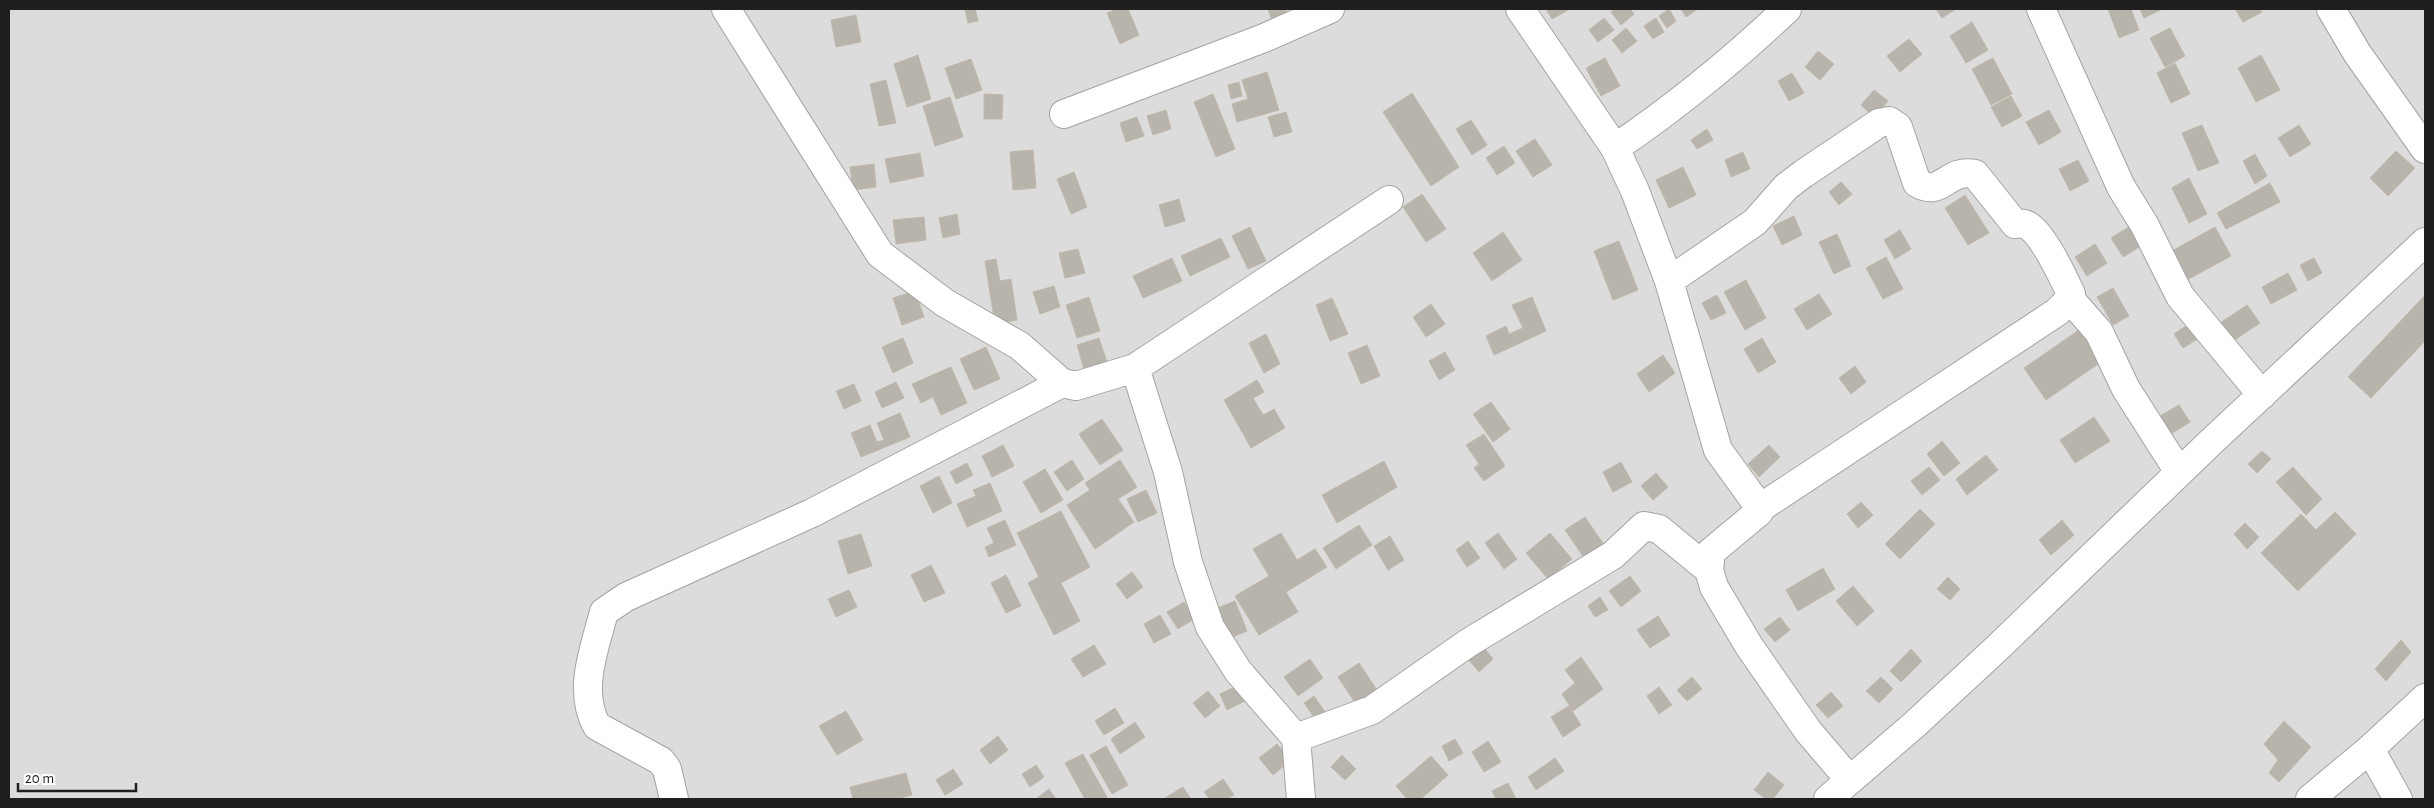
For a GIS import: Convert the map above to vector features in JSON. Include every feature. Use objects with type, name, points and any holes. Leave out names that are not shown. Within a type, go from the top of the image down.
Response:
[{"type":"street","points":[[726,9],[880,254],[945,303],[1020,346],[1062,383],[1076,386],[1136,368],[1390,200]]},
{"type":"street","points":[[1064,114],[1264,38],[1330,9]]},
{"type":"street","points":[[1520,9],[1615,148],[1635,190],[1669,281],[1718,450],[1760,508]]},
{"type":"street","points":[[1615,148],[1670,111],[1740,54],[1787,9]]},
{"type":"street","points":[[2041,9],[2121,186],[2144,224],[2180,296],[2262,395]]},
{"type":"street","points":[[2331,9],[2357,53],[2425,149]]},
{"type":"street","points":[[1669,281],[1755,222],[1786,187],[1803,174],[1879,123],[1889,121],[1898,127],[1917,183],[1927,189],[1937,187],[1957,174],[1975,174],[2014,224],[2022,223],[2030,226],[2060,270],[2071,294],[2070,299],[2057,312],[1760,508],[1759,512],[1711,552],[1709,570],[1714,587],[1749,646],[1808,731],[1850,779]]},
{"type":"street","points":[[1828,799],[1914,725],[1987,658],[2179,472],[2425,242]]},
{"type":"street","points":[[2070,299],[2099,332],[2126,389],[2179,472]]},
{"type":"street","points":[[1136,368],[1168,472],[1188,562],[1210,627],[1238,671],[1296,738],[1301,799]]},
{"type":"street","points":[[674,799],[667,768],[661,761],[597,726],[593,719],[588,697],[589,667],[604,612],[626,598],[812,513],[1062,383]]},
{"type":"street","points":[[1296,738],[1372,710],[1468,643],[1612,556],[1644,526],[1659,528],[1709,570]]},
{"type":"street","points":[[2310,799],[2370,749],[2425,698]]},
{"type":"street","points":[[2370,749],[2398,799]]},
{"type":"shaded area","points":[[9,9],[2425,9],[2425,799],[9,799]]},
{"type":"building","points":[[965,9],[975,9],[978,21],[968,23]]},
{"type":"building","points":[[1117,9],[1128,9],[1139,35],[1120,44],[1107,13]]},
{"type":"building","points":[[1268,9],[1285,9],[1287,13],[1272,20]]},
{"type":"building","points":[[1546,9],[1570,9],[1552,19]]},
{"type":"building","points":[[1615,9],[1630,9],[1634,14],[1621,25],[1611,12]]},
{"type":"building","points":[[1669,9],[1676,21],[1667,28],[1659,16]]},
{"type":"building","points":[[1681,9],[1698,9],[1686,17]]},
{"type":"building","points":[[1936,9],[1956,9],[1942,18]]},
{"type":"building","points":[[2108,9],[2131,9],[2139,30],[2119,38]]},
{"type":"building","points":[[2140,9],[2162,9],[2144,18]]},
{"type":"building","points":[[2235,9],[2260,9],[2262,12],[2243,22]]},
{"type":"building","points":[[856,15],[861,42],[836,47],[831,20]]},
{"type":"building","points":[[1604,18],[1614,30],[1598,42],[1589,30]]},
{"type":"building","points":[[1656,18],[1664,32],[1653,39],[1644,26]]},
{"type":"building","points":[[1972,22],[1988,50],[1966,63],[1950,36]]},
{"type":"building","points":[[1626,28],[1637,41],[1622,53],[1612,40]]},
{"type":"building","points":[[2170,28],[2185,56],[2165,67],[2150,38]]},
{"type":"building","points":[[1909,39],[1922,54],[1900,72],[1887,56]]},
{"type":"building","points":[[1818,51],[1834,64],[1820,80],[1805,67]]},
{"type":"building","points":[[918,55],[931,99],[907,107],[894,64]]},
{"type":"building","points":[[2261,55],[2280,90],[2256,102],[2238,68]]},
{"type":"building","points":[[1605,58],[1620,86],[1601,96],[1586,68]]},
{"type":"building","points":[[1993,58],[2012,94],[1991,105],[1972,69]]},
{"type":"building","points":[[971,59],[982,90],[956,99],[945,68]]},
{"type":"building","points":[[2175,63],[2190,94],[2171,103],[2157,73]]},
{"type":"building","points":[[1267,72],[1279,110],[1237,122],[1232,104],[1248,99],[1242,80]]},
{"type":"building","points":[[1792,73],[1804,93],[1789,101],[1778,81]]},
{"type":"building","points":[[886,80],[896,123],[879,126],[870,84]]},
{"type":"building","points":[[1239,82],[1242,96],[1231,99],[1228,85]]},
{"type":"building","points":[[1874,90],[1888,101],[1874,117],[1861,105]]},
{"type":"building","points":[[1412,93],[1459,167],[1431,186],[1383,112]]},
{"type":"building","points":[[984,94],[1003,95],[1002,119],[984,119]]},
{"type":"building","points":[[1213,94],[1235,149],[1216,157],[1194,102]]},
{"type":"building","points":[[2011,96],[2022,116],[2002,127],[1991,107]]},
{"type":"building","points":[[950,97],[963,137],[935,146],[923,106]]},
{"type":"building","points":[[1166,110],[1171,129],[1153,135],[1147,116]]},
{"type":"building","points":[[2049,110],[2061,132],[2039,145],[2026,122]]},
{"type":"building","points":[[1286,112],[1292,132],[1274,137],[1268,117]]},
{"type":"building","points":[[1137,117],[1144,136],[1126,142],[1120,123]]},
{"type":"building","points":[[1471,120],[1487,145],[1472,155],[1456,129]]},
{"type":"building","points":[[2202,125],[2219,163],[2198,171],[2182,133]]},
{"type":"building","points":[[2299,125],[2311,144],[2290,157],[2278,138]]},
{"type":"building","points":[[1707,129],[1713,140],[1697,149],[1691,140]]},
{"type":"building","points":[[1535,139],[1552,165],[1533,177],[1516,151]]},
{"type":"building","points":[[1504,146],[1515,163],[1497,175],[1486,158]]},
{"type":"building","points":[[1033,150],[1036,188],[1013,190],[1010,152]]},
{"type":"building","points":[[2396,151],[2415,168],[2388,196],[2370,178]]},
{"type":"building","points":[[1743,152],[1750,169],[1731,177],[1725,160]]},
{"type":"building","points":[[920,153],[924,176],[890,183],[885,159]]},
{"type":"building","points":[[2255,154],[2267,176],[2255,184],[2243,161]]},
{"type":"building","points":[[2078,160],[2089,181],[2070,191],[2059,169]]},
{"type":"building","points":[[874,164],[876,187],[853,190],[850,167]]},
{"type":"building","points":[[1683,167],[1696,195],[1669,208],[1656,180]]},
{"type":"building","points":[[1074,172],[1087,207],[1071,214],[1057,179]]},
{"type":"building","points":[[2189,178],[2207,214],[2189,223],[2172,188]]},
{"type":"building","points":[[1841,182],[1852,194],[1839,205],[1829,192]]},
{"type":"building","points":[[2270,183],[2280,202],[2226,229],[2217,213]]},
{"type":"building","points":[[1422,194],[1446,229],[1426,242],[1403,207]]},
{"type":"building","points":[[1965,195],[1989,233],[1968,245],[1945,208]]},
{"type":"building","points":[[1179,199],[1185,221],[1165,227],[1159,205]]},
{"type":"building","points":[[957,214],[960,234],[943,238],[939,218]]},
{"type":"building","points":[[1794,216],[1802,235],[1782,245],[1773,226]]},
{"type":"building","points":[[924,217],[926,240],[896,244],[893,220]]},
{"type":"building","points":[[2132,225],[2144,244],[2123,257],[2111,238]]},
{"type":"building","points":[[1250,227],[1266,261],[1248,269],[1232,236]]},
{"type":"building","points":[[2215,227],[2231,256],[2185,281],[2170,252]]},
{"type":"building","points":[[1900,230],[1911,249],[1895,259],[1884,240]]},
{"type":"building","points":[[1503,232],[1522,260],[1492,281],[1473,253]]},
{"type":"building","points":[[1837,234],[1851,266],[1834,274],[1819,242]]},
{"type":"building","points":[[1221,238],[1230,257],[1190,276],[1181,256]]},
{"type":"building","points":[[1619,241],[1638,290],[1613,300],[1594,251]]},
{"type":"building","points":[[2095,244],[2107,263],[2087,276],[2075,257]]},
{"type":"building","points":[[1078,249],[1085,273],[1065,278],[1059,253]]},
{"type":"building","points":[[1886,257],[1903,289],[1883,299],[1866,268]]},
{"type":"building","points":[[1172,258],[1182,281],[1143,298],[1133,276]]},
{"type":"building","points":[[2314,258],[2322,273],[2308,281],[2300,265]]},
{"type":"building","points":[[996,259],[1000,281],[1011,279],[1017,320],[995,324],[985,261]]},
{"type":"building","points":[[2288,273],[2297,290],[2271,304],[2262,287]]},
{"type":"building","points":[[1746,280],[1766,318],[1745,330],[1724,292]]},
{"type":"building","points":[[1054,286],[1060,307],[1040,314],[1033,292]]},
{"type":"building","points":[[2113,288],[2129,316],[2113,325],[2097,297]]},
{"type":"building","points":[[915,291],[924,317],[902,325],[893,298]]},
{"type":"building","points":[[1819,294],[1832,314],[1807,330],[1794,309]]},
{"type":"building","points":[[1717,295],[1726,313],[1711,320],[1702,303]]},
{"type":"building","points":[[2425,295],[2425,341],[2371,398],[2348,377]]},
{"type":"building","points":[[1089,297],[1100,331],[1077,338],[1066,305]]},
{"type":"building","points":[[1532,297],[1546,331],[1494,355],[1486,336],[1506,326],[1509,334],[1523,328],[1512,305]]},
{"type":"building","points":[[1332,298],[1348,334],[1330,341],[1316,305]]},
{"type":"building","points":[[1431,304],[1445,324],[1426,337],[1413,317]]},
{"type":"building","points":[[2247,305],[2260,323],[2227,345],[2214,327]]},
{"type":"building","points":[[2195,320],[2204,335],[2183,348],[2174,334]]},
{"type":"building","points":[[2079,330],[2101,362],[2046,400],[2024,368]]},
{"type":"building","points":[[1266,334],[1280,364],[1264,373],[1249,343]]},
{"type":"building","points":[[903,338],[913,363],[893,373],[882,347]]},
{"type":"building","points":[[1099,338],[1109,368],[1086,376],[1077,345]]},
{"type":"building","points":[[1762,338],[1776,362],[1758,373],[1744,349]]},
{"type":"building","points":[[1367,345],[1380,376],[1361,384],[1348,353]]},
{"type":"building","points":[[986,347],[1000,379],[974,390],[960,359]]},
{"type":"building","points":[[1445,352],[1455,370],[1439,380],[1429,361]]},
{"type":"building","points":[[1663,355],[1675,373],[1649,392],[1637,374]]},
{"type":"building","points":[[1855,366],[1866,382],[1851,394],[1839,378]]},
{"type":"building","points":[[951,367],[967,403],[941,415],[933,397],[921,403],[912,384]]},
{"type":"building","points":[[1257,380],[1264,392],[1253,398],[1263,415],[1274,409],[1285,428],[1251,448],[1224,400]]},
{"type":"building","points":[[896,382],[904,398],[882,408],[875,392]]},
{"type":"building","points":[[854,384],[861,401],[844,409],[836,391]]},
{"type":"building","points":[[1491,402],[1510,429],[1493,442],[1473,414]]},
{"type":"building","points":[[2179,405],[2190,422],[2171,434],[2160,416]]},
{"type":"building","points":[[900,413],[910,437],[861,457],[851,433],[870,425],[877,442],[884,440],[877,423]]},
{"type":"building","points":[[2094,417],[2110,441],[2075,463],[2060,440]]},
{"type":"building","points":[[1102,419],[1123,450],[1100,465],[1079,434]]},
{"type":"building","points":[[1484,434],[1505,466],[1484,481],[1474,468],[1479,464],[1466,445]]},
{"type":"building","points":[[1942,441],[1960,463],[1944,476],[1927,454]]},
{"type":"building","points":[[1003,445],[1014,466],[992,477],[982,456]]},
{"type":"building","points":[[1769,445],[1780,457],[1759,477],[1748,464]]},
{"type":"building","points":[[2262,451],[2271,459],[2257,473],[2248,464]]},
{"type":"building","points":[[1986,455],[1998,470],[1967,495],[1956,479]]},
{"type":"building","points":[[1072,460],[1084,479],[1067,491],[1054,472]]},
{"type":"building","points":[[1120,460],[1137,487],[1118,499],[1134,522],[1095,549],[1067,505],[1090,490],[1085,483]]},
{"type":"building","points":[[1384,461],[1397,487],[1337,523],[1322,495]]},
{"type":"building","points":[[1621,462],[1632,482],[1613,492],[1603,472]]},
{"type":"building","points":[[967,463],[973,475],[956,484],[950,472]]},
{"type":"building","points":[[1929,467],[1940,480],[1922,495],[1911,481]]},
{"type":"building","points":[[2293,467],[2322,499],[2306,515],[2276,482]]},
{"type":"building","points":[[1045,469],[1063,500],[1041,513],[1023,482]]},
{"type":"building","points":[[1656,473],[1668,487],[1653,500],[1641,486]]},
{"type":"building","points":[[939,476],[952,503],[933,513],[920,486]]},
{"type":"building","points":[[990,483],[1002,511],[967,527],[957,504],[976,496],[973,490]]},
{"type":"building","points":[[1146,490],[1157,513],[1138,522],[1127,499]]},
{"type":"building","points":[[1861,502],[1873,515],[1858,528],[1847,514]]},
{"type":"building","points":[[1920,509],[1935,524],[1900,559],[1885,544]]},
{"type":"building","points":[[1061,511],[1090,567],[1061,583],[1080,621],[1054,635],[1028,583],[1039,577],[1017,533]]},
{"type":"building","points":[[2335,512],[2356,534],[2298,591],[2261,553],[2301,514],[2316,530]]},
{"type":"building","points":[[1585,517],[1609,552],[1589,565],[1565,530]]},
{"type":"building","points":[[1005,520],[1016,545],[989,557],[985,547],[994,543],[987,528]]},
{"type":"building","points":[[2062,520],[2074,535],[2051,555],[2039,540]]},
{"type":"building","points":[[2245,523],[2259,537],[2247,549],[2234,534]]},
{"type":"building","points":[[1359,525],[1372,545],[1336,569],[1323,548]]},
{"type":"building","points":[[1281,533],[1297,560],[1315,549],[1327,567],[1286,592],[1298,612],[1259,635],[1235,596],[1269,576],[1253,549]]},
{"type":"building","points":[[1498,533],[1517,559],[1504,569],[1485,543]]},
{"type":"building","points":[[1550,533],[1572,559],[1548,579],[1526,553]]},
{"type":"building","points":[[861,534],[872,566],[848,574],[838,541]]},
{"type":"building","points":[[1390,536],[1404,560],[1388,570],[1374,546]]},
{"type":"building","points":[[1468,541],[1480,558],[1467,567],[1456,550]]},
{"type":"building","points":[[931,565],[945,593],[924,602],[911,575]]},
{"type":"building","points":[[1823,568],[1835,589],[1798,611],[1786,590]]},
{"type":"building","points":[[1132,572],[1143,587],[1127,599],[1116,584]]},
{"type":"building","points":[[1006,575],[1021,606],[1006,613],[991,583]]},
{"type":"building","points":[[1630,576],[1641,591],[1621,607],[1609,591]]},
{"type":"building","points":[[1948,577],[1960,589],[1950,600],[1937,589]]},
{"type":"building","points":[[1853,586],[1874,611],[1857,626],[1836,601]]},
{"type":"building","points":[[849,590],[857,607],[836,617],[828,599]]},
{"type":"building","points":[[1600,597],[1608,610],[1595,617],[1588,606]]},
{"type":"building","points":[[1235,601],[1247,631],[1223,641],[1210,611]]},
{"type":"building","points":[[1184,602],[1194,619],[1178,629],[1167,612]]},
{"type":"building","points":[[1160,615],[1171,634],[1154,643],[1144,624]]},
{"type":"building","points":[[1658,616],[1670,635],[1650,648],[1637,630]]},
{"type":"building","points":[[1780,617],[1790,630],[1775,642],[1764,629]]},
{"type":"building","points":[[2401,640],[2411,652],[2386,681],[2375,669]]},
{"type":"building","points":[[1094,645],[1106,664],[1083,677],[1071,659]]},
{"type":"building","points":[[1482,645],[1493,659],[1479,672],[1467,658]]},
{"type":"building","points":[[1911,649],[1922,661],[1901,682],[1890,671]]},
{"type":"building","points":[[1581,657],[1603,689],[1573,711],[1562,694],[1575,683],[1565,670]]},
{"type":"building","points":[[1310,659],[1323,678],[1298,696],[1284,677]]},
{"type":"building","points":[[1359,663],[1383,699],[1362,713],[1338,677]]},
{"type":"building","points":[[1692,677],[1702,689],[1687,701],[1677,690]]},
{"type":"building","points":[[1881,677],[1893,689],[1879,703],[1866,691]]},
{"type":"building","points":[[1239,685],[1245,701],[1227,710],[1220,694]]},
{"type":"building","points":[[1659,687],[1672,705],[1659,714],[1647,696]]},
{"type":"building","points":[[1208,691],[1220,706],[1205,718],[1193,703]]},
{"type":"building","points":[[1831,692],[1843,706],[1828,718],[1816,705]]},
{"type":"building","points":[[1314,696],[1330,719],[1320,726],[1304,703]]},
{"type":"building","points":[[1569,706],[1581,725],[1563,737],[1551,717]]},
{"type":"building","points":[[1115,708],[1124,723],[1104,735],[1095,721]]},
{"type":"building","points":[[846,711],[863,740],[837,755],[819,726]]},
{"type":"building","points":[[2284,721],[2311,747],[2279,782],[2269,773],[2278,760],[2264,744]]},
{"type":"building","points":[[1135,722],[1145,737],[1120,754],[1111,739]]},
{"type":"building","points":[[998,736],[1008,750],[990,764],[980,750]]},
{"type":"building","points":[[1455,739],[1463,753],[1449,761],[1442,746]]},
{"type":"building","points":[[1488,741],[1501,762],[1484,772],[1472,752]]},
{"type":"building","points":[[1277,744],[1291,760],[1273,775],[1259,758]]},
{"type":"building","points":[[1106,746],[1128,785],[1112,794],[1090,755]]},
{"type":"building","points":[[1083,754],[1108,799],[1085,799],[1065,763]]},
{"type":"building","points":[[1342,755],[1356,769],[1345,780],[1331,767]]},
{"type":"building","points":[[1431,756],[1448,775],[1421,799],[1407,799],[1396,786]]},
{"type":"building","points":[[1555,758],[1564,771],[1536,790],[1528,777]]},
{"type":"building","points":[[1036,765],[1044,777],[1030,787],[1022,774]]},
{"type":"building","points":[[953,769],[963,784],[945,795],[936,780]]},
{"type":"building","points":[[1768,772],[1784,785],[1773,799],[1766,799],[1754,790]]},
{"type":"building","points":[[906,773],[912,795],[896,799],[853,799],[850,787]]},
{"type":"building","points":[[1223,779],[1234,795],[1227,799],[1210,799],[1204,792]]},
{"type":"building","points":[[1508,783],[1516,799],[1496,799],[1492,791]]},
{"type":"building","points":[[1183,787],[1191,799],[1165,798]]},
{"type":"building","points":[[1049,789],[1056,799],[1036,799]]}]
